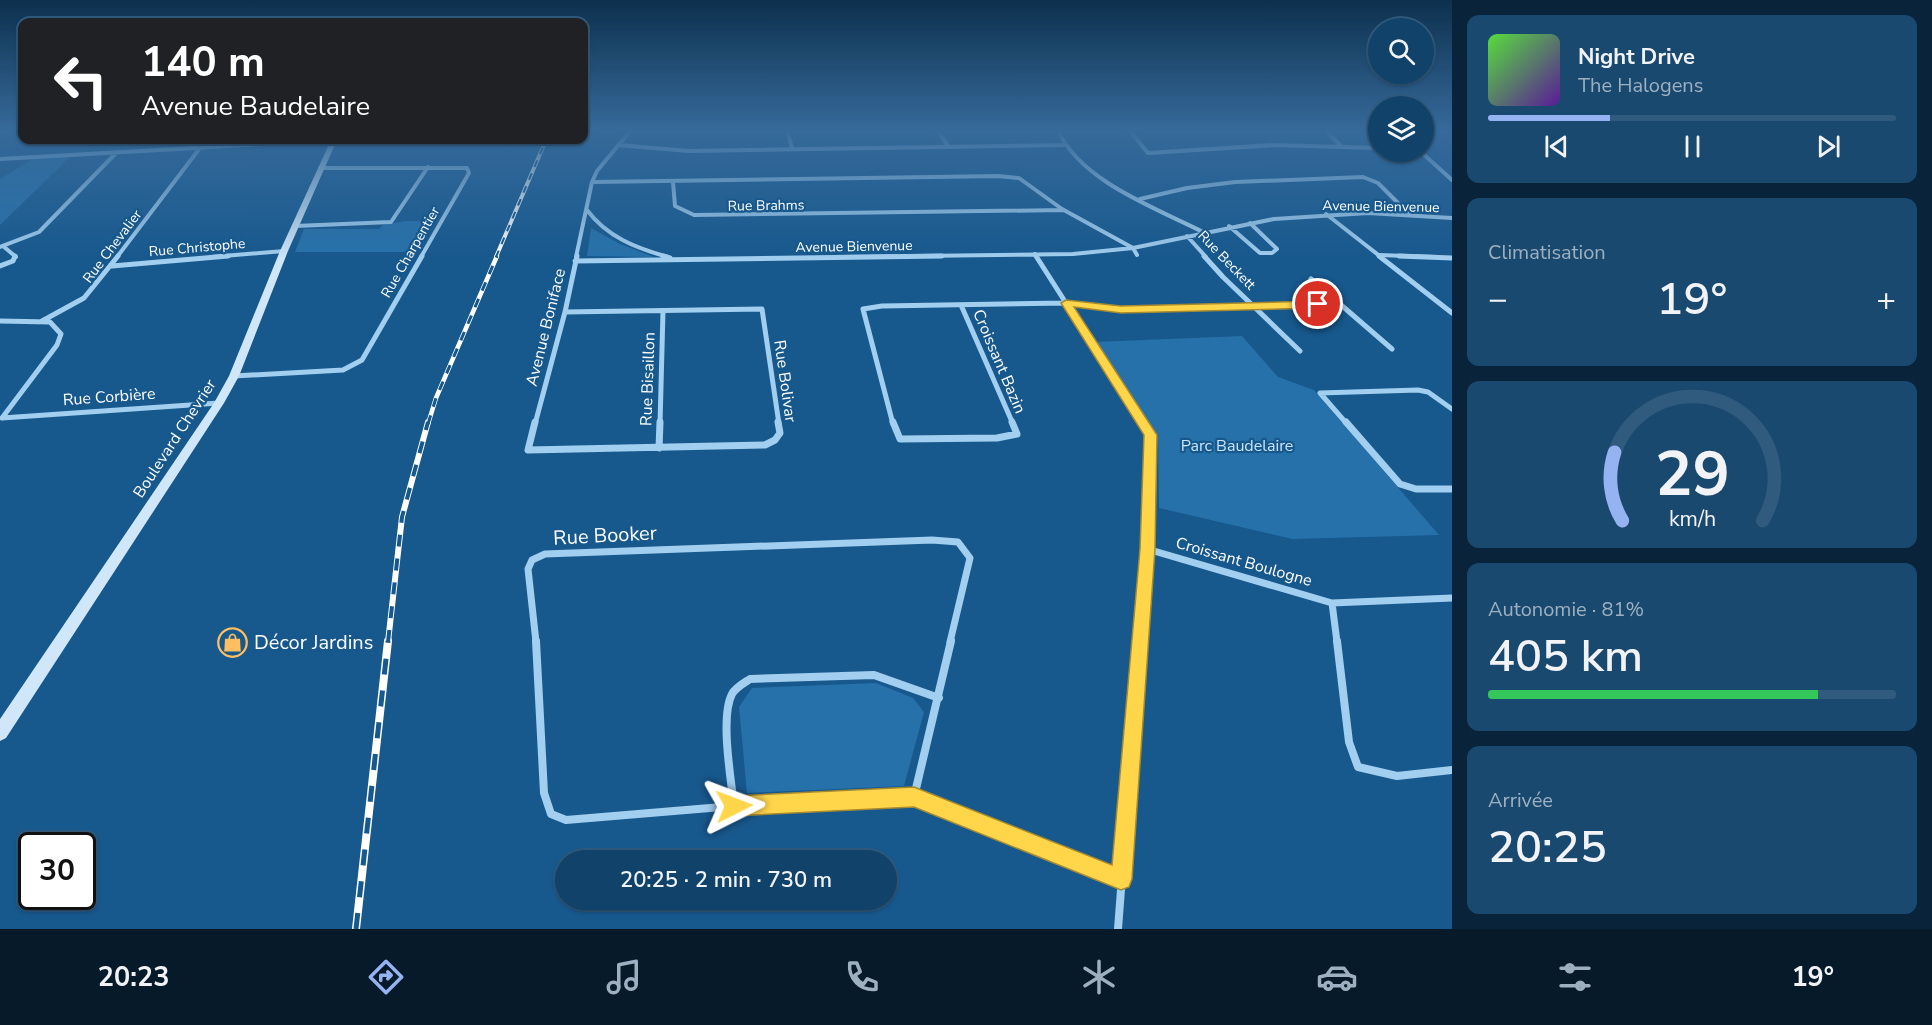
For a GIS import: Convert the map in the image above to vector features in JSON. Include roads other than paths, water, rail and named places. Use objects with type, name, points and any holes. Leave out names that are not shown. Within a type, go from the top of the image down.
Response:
[{"type":"street","points":[[1,246],[39,232],[97,173]]},
{"type":"street","name":"Rue Chevalier","points":[[42,321],[84,298],[112,266],[181,173]]},
{"type":"street","name":"Boulevard Chevrier","points":[[0,733],[219,403],[234,376],[318,173]]},
{"type":"street","points":[[295,226],[391,222],[424,173]]},
{"type":"street","name":"Rue Charpentier","points":[[234,376],[343,370],[362,360],[469,173]]},
{"type":"street","name":"Avenue Boniface","points":[[528,450],[565,312],[592,183],[596,173]]},
{"type":"street","points":[[1094,173],[1101,180],[1204,232]]},
{"type":"street","points":[[592,183],[998,176],[1019,178],[1065,210],[1133,248],[1137,255]]},
{"type":"street","points":[[1140,199],[1205,184],[1292,178],[1360,178],[1374,181],[1410,216]]},
{"type":"street","name":"Rue Brahms","points":[[673,182],[675,206],[694,215],[1065,210]]},
{"type":"street","points":[[586,210],[594,221],[610,234],[629,244],[676,260]]},
{"type":"street","points":[[1326,214],[1452,313]]},
{"type":"street","name":"Avenue Bienvenue","points":[[575,261],[1073,254],[1133,248],[1229,226],[1326,214],[1452,218]]},
{"type":"street","points":[[1229,226],[1260,253],[1272,253],[1277,249],[1250,223]]},
{"type":"street","name":"Rue Beckett","points":[[1187,236],[1223,278],[1300,351]]},
{"type":"street","points":[[0,266],[14,261],[16,257],[1,246]]},
{"type":"street","name":"Rue Christophe","points":[[112,266],[284,251]]},
{"type":"street","points":[[1035,254],[1150,435],[1147,549],[1118,929]]},
{"type":"street","points":[[1378,255],[1452,258]]},
{"type":"street","points":[[1311,279],[1392,349]]},
{"type":"street","name":"Croissant Bazin","points":[[961,305],[1017,434],[997,438],[900,440],[893,423],[863,309],[882,306],[1066,303],[1121,310],[1340,304]]},
{"type":"street","name":"Rue Bolivar","points":[[528,450],[765,445],[775,441],[780,434],[762,309],[565,312]]},
{"type":"street","name":"Rue Bisaillon","points":[[659,448],[663,311]]},
{"type":"street","points":[[0,321],[50,322],[61,334],[60,340],[1,419]]},
{"type":"street","points":[[1452,409],[1428,392],[1418,390],[1320,393],[1400,484],[1416,489],[1452,489]]},
{"type":"street","name":"Rue Corbière","points":[[1,419],[219,403]]},
{"type":"street","name":"Rue Booker","points":[[914,797],[970,558],[958,542],[932,540],[582,551],[545,554],[532,560],[528,570],[536,640],[544,793],[551,814],[566,820],[734,806],[914,797],[1121,879]]},
{"type":"street","name":"Croissant Boulogne","points":[[1147,549],[1332,603],[1452,598]]},
{"type":"street","points":[[1332,603],[1349,742],[1358,767],[1397,776],[1452,770]]},
{"type":"street","points":[[734,806],[727,711],[732,694],[738,686],[750,680],[874,675],[939,698]]},
{"type":"railway","points":[[496,257],[532,173]]},
{"type":"railway","points":[[428,424],[436,398],[497,256]]},
{"type":"railway","points":[[388,642],[402,517],[428,422]]},
{"type":"railway","points":[[356,929],[388,641]]},
{"type":"place","name":"Décor Jardins","points":[[233,642]]},
{"type":"park label","name":"Parc Baudelaire","points":[[1237,445]]}]
